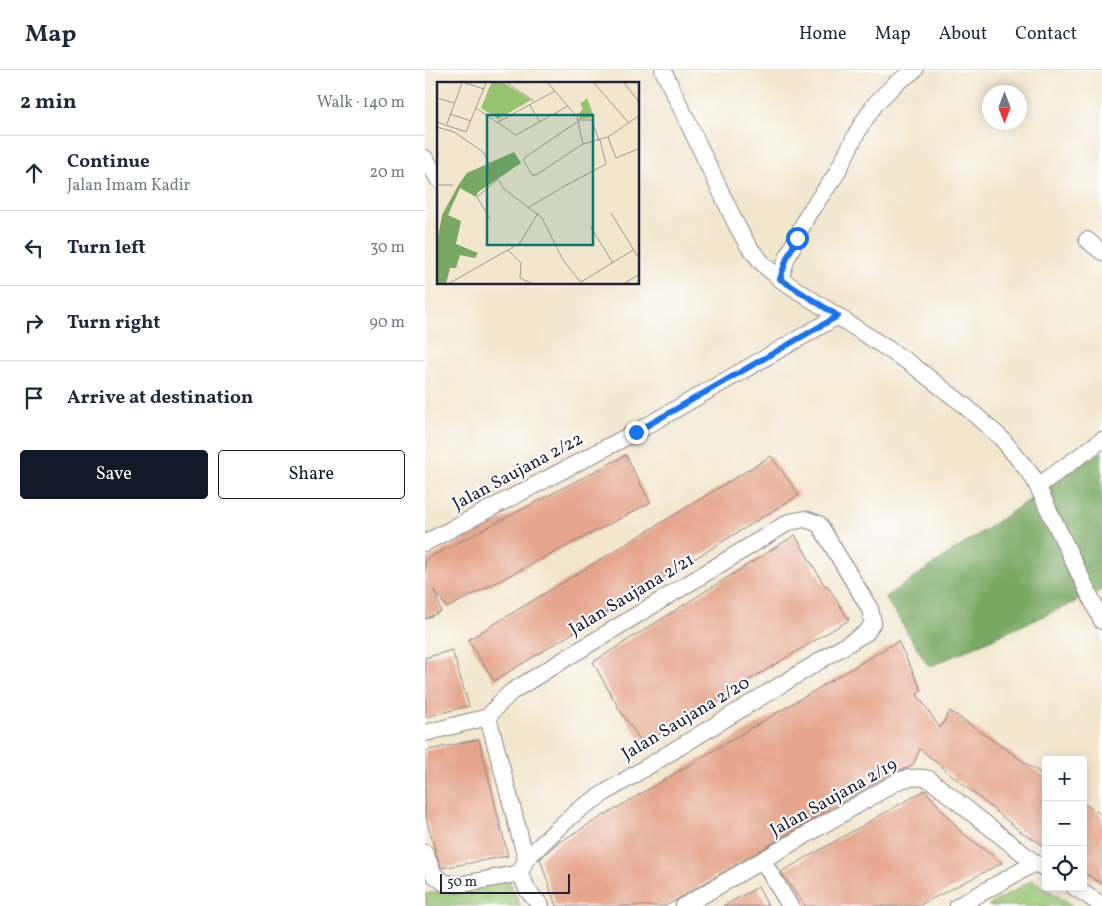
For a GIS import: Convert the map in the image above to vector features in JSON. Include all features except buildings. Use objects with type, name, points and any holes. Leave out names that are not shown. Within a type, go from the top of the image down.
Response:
[{"type":"street","points":[[663,70],[737,226],[749,247],[780,279],[911,364],[964,405],[1002,439],[1033,477],[1038,486],[1102,621]]},
{"type":"street","points":[[780,279],[787,258],[808,214],[835,176],[860,127],[876,103],[895,84],[915,70]]},
{"type":"street","points":[[425,158],[437,177]]},
{"type":"street","points":[[1087,240],[1102,252]]},
{"type":"street","name":"Jalan Saujana 2/22","points":[[425,544],[633,434],[838,316]]},
{"type":"street","points":[[1038,486],[1102,440]]},
{"type":"street","name":"Jalan Saujana 2/20","points":[[523,866],[558,828],[599,796],[867,632],[873,622],[870,610],[819,524],[805,519]]},
{"type":"street","name":"Jalan Saujana 2/21","points":[[488,717],[511,692],[789,522],[805,519]]},
{"type":"street","points":[[425,733],[488,717],[528,891],[541,906]]},
{"type":"street","name":"Jalan Saujana 2/19","points":[[684,906],[900,780],[911,777],[920,776],[929,779],[1040,866]]},
{"type":"street","points":[[425,853],[434,875],[445,883],[458,885],[523,866]]},
{"type":"street","points":[[763,861],[789,906]]},
{"type":"street","points":[[959,906],[1040,866]]},
{"type":"street","points":[[1080,891],[1102,905]]},
{"type":"green space","points":[[1102,451],[1102,590],[929,667],[885,597]]},
{"type":"green space","points":[[509,880],[520,906],[426,906],[425,894]]},
{"type":"green space","points":[[1032,880],[1042,886],[1042,891],[1049,891],[1073,906],[988,906]]},
{"type":"route","points":[[636,432],[838,316],[780,279],[787,258],[797,238]]}]
